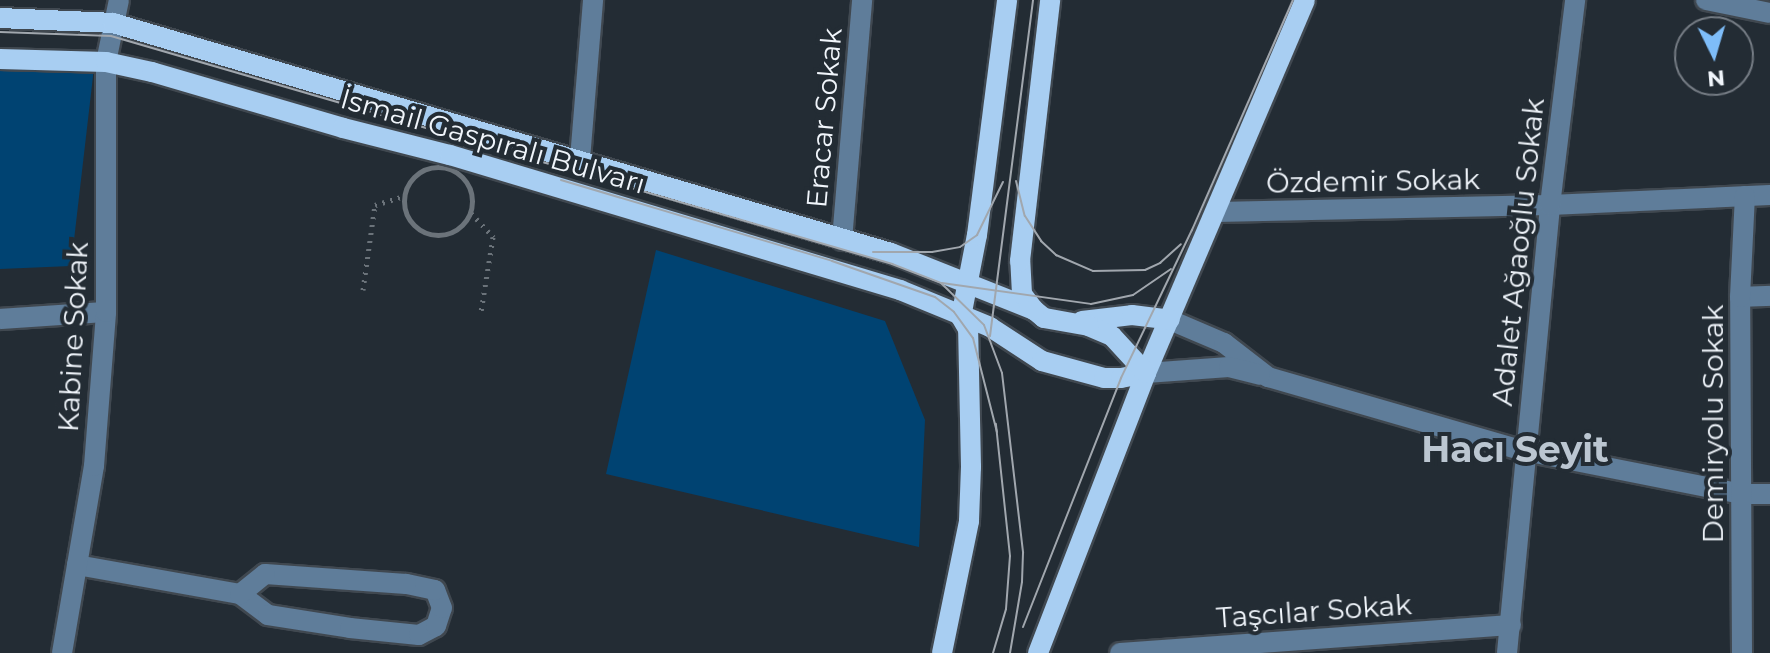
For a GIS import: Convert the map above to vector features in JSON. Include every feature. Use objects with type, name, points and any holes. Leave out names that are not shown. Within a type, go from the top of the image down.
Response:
[{"type":"main road","points":[[942,653],[969,521],[968,329],[961,317],[977,235],[1007,0]]},
{"type":"main road","points":[[1034,310],[1025,301],[1020,261],[1050,0]]},
{"type":"main road","points":[[1038,653],[1146,373],[1304,0]]},
{"type":"main road","points":[[0,18],[113,23],[891,253],[1059,322],[1132,315],[1170,320]]},
{"type":"main road","name":"İsmail Gaspıralı Bulvarı","points":[[0,59],[106,62],[152,72],[343,128],[450,155],[900,290],[990,327],[1042,361],[1104,378],[1146,373]]},
{"type":"main road","points":[[1074,322],[1112,336],[1146,373]]},
{"type":"street","name":"Kabine Sokak","points":[[62,653],[94,466],[106,312],[106,62],[119,0]]},
{"type":"street","points":[[580,159],[593,0]]},
{"type":"street","name":"Eracar Sokak","points":[[842,240],[862,0]]},
{"type":"street","name":"Adalet Ağaoğlu Sokak","points":[[1507,653],[1550,205],[1575,0]]},
{"type":"street","points":[[1706,0],[1770,13]]},
{"type":"street","name":"Özdemir Sokak","points":[[1216,212],[1550,205],[1770,195]]},
{"type":"street","name":"Demiryolu Sokak","points":[[1742,653],[1740,297],[1745,196]]},
{"type":"street","points":[[1740,297],[1770,296]]},
{"type":"street","points":[[0,319],[106,312]]},
{"type":"street","points":[[1170,320],[1224,343],[1268,377]]},
{"type":"street","points":[[1146,373],[1229,367],[1525,451],[1743,494],[1770,494]]},
{"type":"street","points":[[77,565],[240,594],[268,615],[419,635],[436,626],[442,608],[435,590],[406,584],[265,574],[240,594]]},
{"type":"street","name":"Taşcılar Sokak","points":[[1120,653],[1511,625]]},
{"type":"path","points":[[436,167],[447,169],[466,181],[471,191],[471,213],[457,231],[435,236],[415,226],[404,207],[404,196],[415,176],[436,167]]},
{"type":"path","points":[[363,290],[375,205],[404,196]]},
{"type":"path","points":[[471,213],[493,237],[481,312]]},
{"type":"shaded area","points":[[0,54],[95,59],[71,266],[0,269]]},
{"type":"shaded area","points":[[656,250],[885,321],[925,420],[919,547],[606,474]]},
{"type":"tram line","points":[[990,336],[1033,0]]},
{"type":"tram line","points":[[1023,627],[1121,378],[1192,230],[1293,0]]},
{"type":"tram line","points":[[0,32],[111,36],[892,264],[941,283],[984,325],[1002,373],[1023,553],[1022,582],[1010,653]]},
{"type":"tram line","points":[[561,180],[832,261],[935,297],[954,312],[973,338],[997,432]]},
{"type":"tram line","points":[[1016,181],[1025,216],[1041,241],[1056,255],[1093,271],[1145,270],[1160,263],[1181,244]]},
{"type":"tram line","points":[[873,252],[932,252],[960,247],[977,235],[1003,182]]},
{"type":"tram line","points":[[942,283],[1091,304],[1133,295],[1171,269]]},
{"type":"tram line","points":[[993,653],[1006,609],[1010,556],[996,424]]},
{"type":"district","name":"Hacı Seyit","points":[[1515,450]]}]
